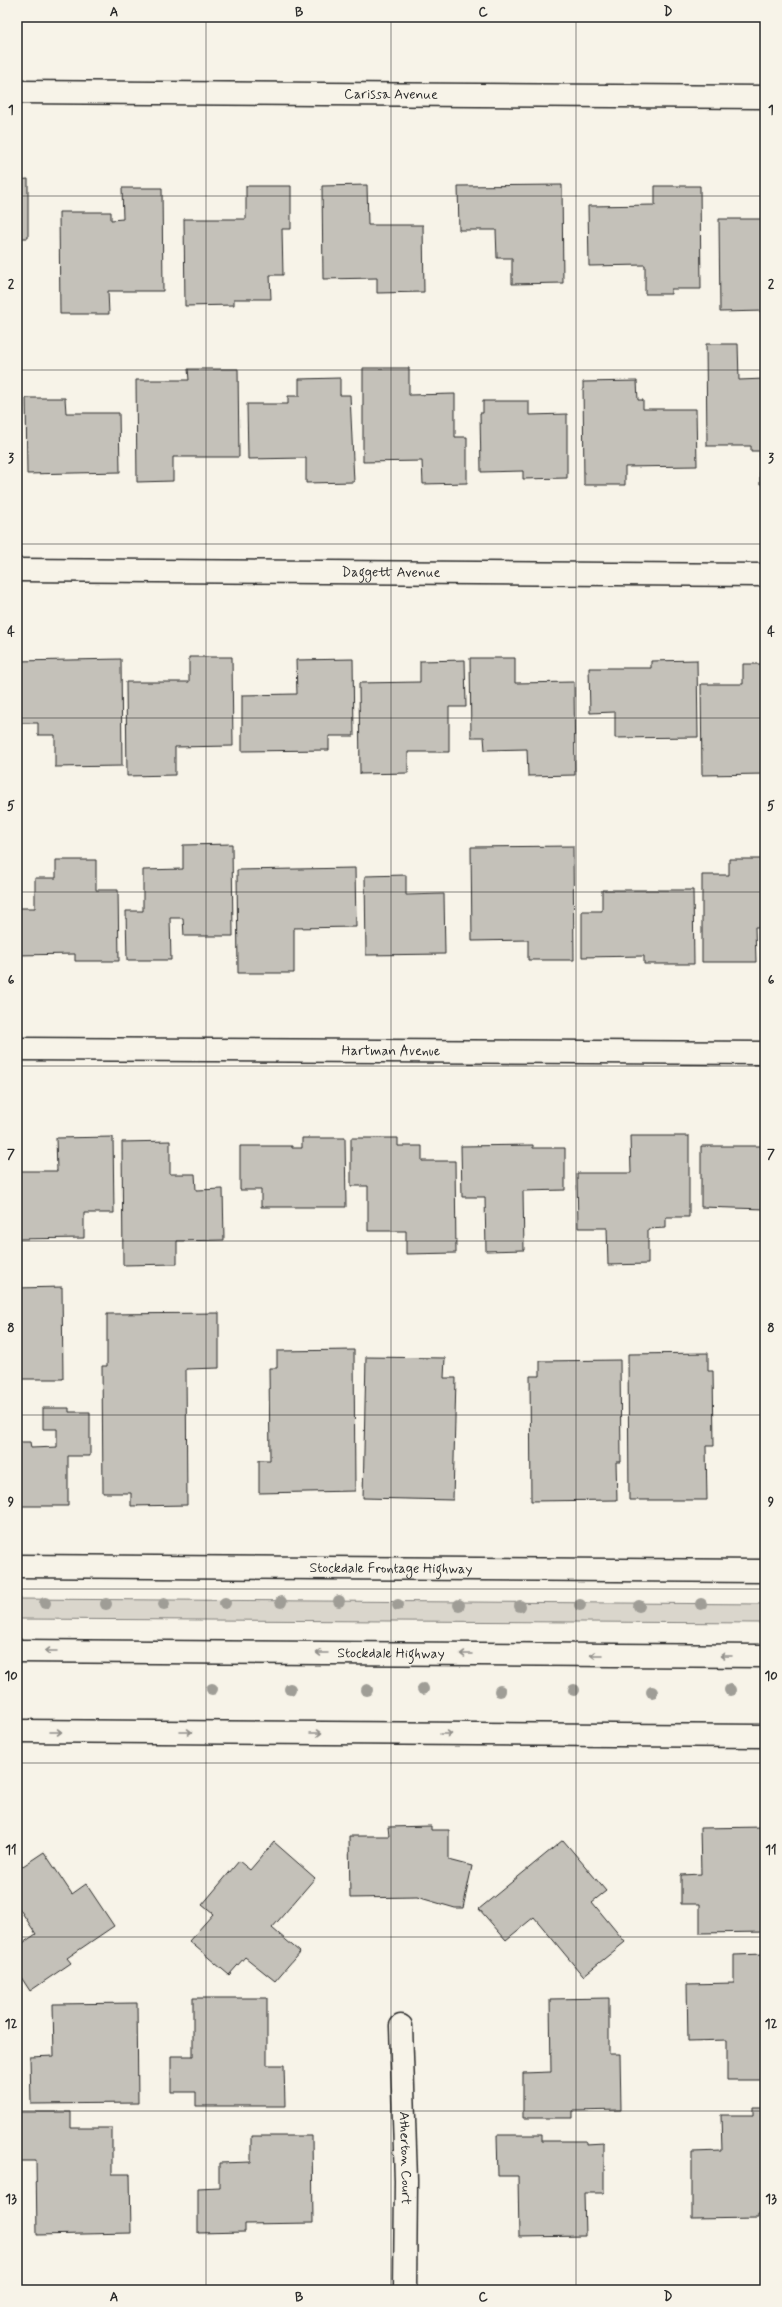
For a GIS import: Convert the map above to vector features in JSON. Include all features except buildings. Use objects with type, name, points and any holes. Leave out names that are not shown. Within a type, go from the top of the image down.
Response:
[{"type":"street","name":"Carissa Avenue","points":[[17,92],[765,96]]},
{"type":"street","name":"Daggett Avenue","points":[[17,570],[765,575]]},
{"type":"street","name":"Hartman Avenue","points":[[17,1049],[765,1053]]},
{"type":"street","name":"Stockdale Frontage Highway","points":[[17,1566],[765,1571]]},
{"type":"street","name":"Stockdale Highway","points":[[17,1651],[765,1656]]},
{"type":"street","points":[[17,1732],[765,1736]]},
{"type":"street","name":"Atherton Court","points":[[401,2026],[406,2180],[405,2290]]},
{"type":"shaded area","points":[[17,1599],[765,1604],[765,1623],[17,1619]]}]
